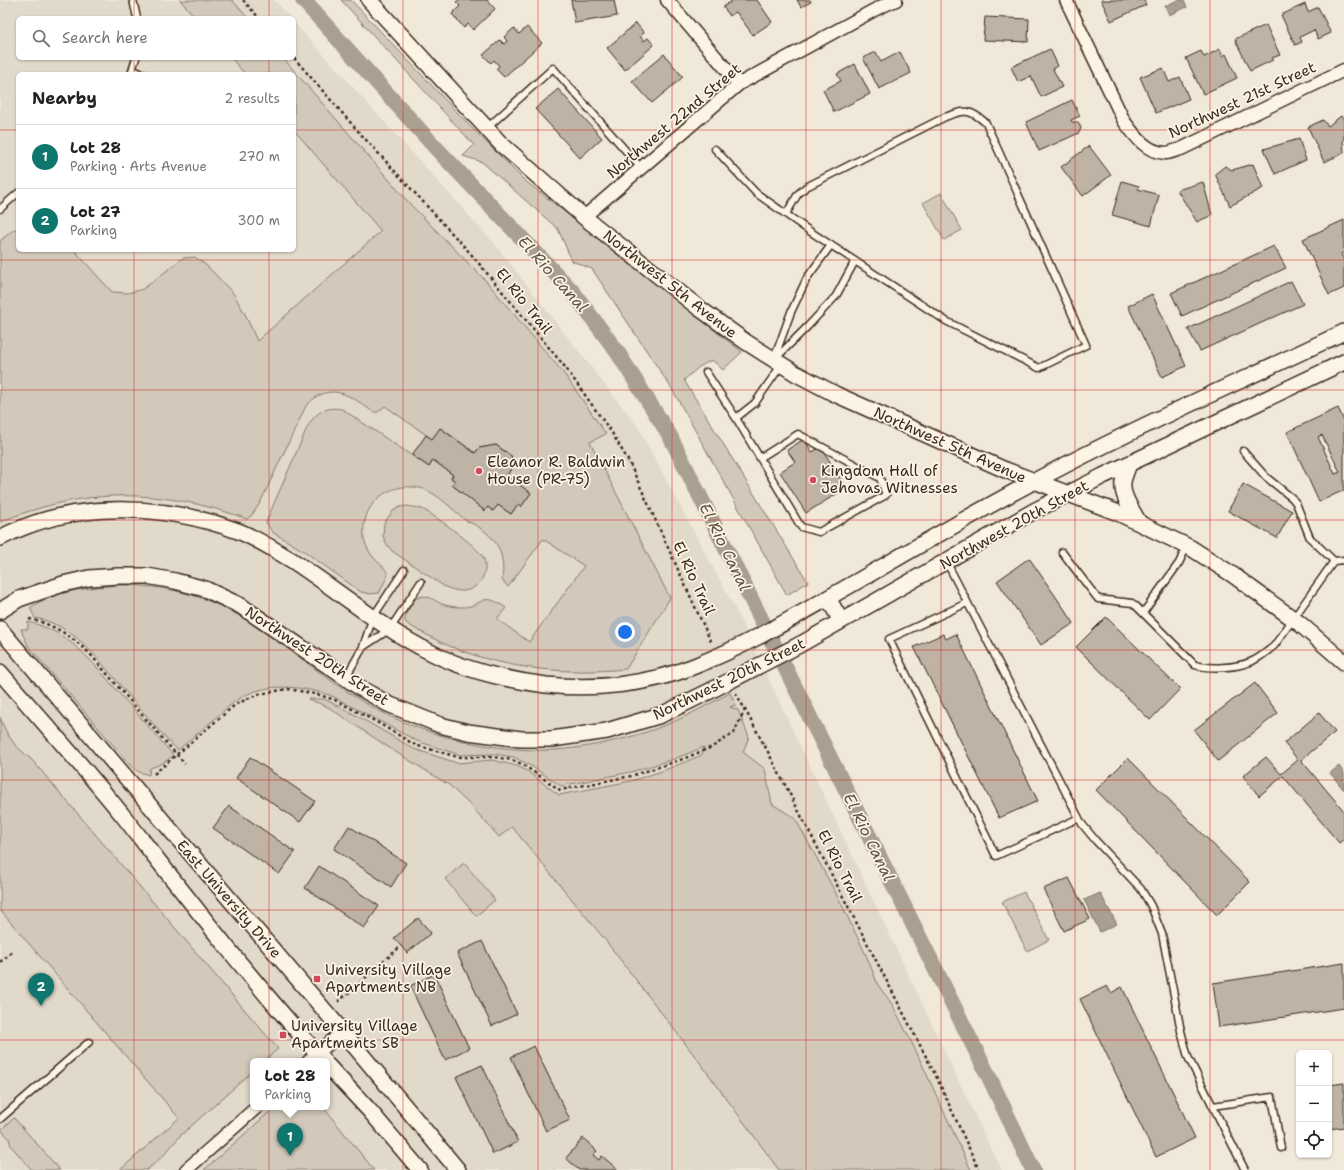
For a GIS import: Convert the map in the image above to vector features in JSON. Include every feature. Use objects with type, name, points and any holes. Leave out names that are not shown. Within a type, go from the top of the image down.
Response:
[{"type":"street","name":"Northwest 5th Avenue","points":[[369,0],[501,144],[584,217],[699,308],[746,342],[835,394],[995,465],[1116,512],[1187,546],[1233,575],[1293,618],[1344,662]]},
{"type":"street","points":[[667,0],[739,84]]},
{"type":"street","name":"Northwest 22nd Street","points":[[584,217],[739,84],[857,19],[896,0]]},
{"type":"street","name":"Northwest 21st Street","points":[[1066,0],[1124,121],[1137,138],[1152,151],[1166,153],[1181,149],[1344,70]]},
{"type":"street","name":"Northwest 20th Street","points":[[0,538],[22,527],[46,519],[84,512],[114,510],[168,513],[212,522],[255,539],[291,560],[409,641],[459,665],[487,674],[520,681],[551,685],[580,687],[608,686],[635,682],[690,668],[750,640],[828,598],[1034,481],[1096,448],[1344,332]]},
{"type":"street","name":"Northwest 20th Street","points":[[0,611],[19,599],[63,584],[89,578],[147,576],[175,580],[205,589],[241,606],[362,689],[388,704],[440,725],[468,732],[521,739],[552,739],[607,731],[661,715],[760,666],[1034,511],[1129,464],[1344,362]]},
{"type":"street","points":[[1129,464],[1122,488],[1125,497],[1139,523]]},
{"type":"street","points":[[828,598],[841,621]]},
{"type":"street","name":"East University Drive","points":[[0,629],[326,1012],[458,1170]]},
{"type":"street","name":"East University Drive","points":[[0,672],[100,788],[204,921],[317,1058]]},
{"type":"street","points":[[321,1058],[342,1032]]},
{"type":"street","name":"East University Drive","points":[[330,1071],[369,1110],[420,1170]]},
{"type":"street","points":[[186,1170],[255,1110]]},
{"type":"lane","points":[[133,0],[137,16]]},
{"type":"lane","points":[[132,72],[135,60]]},
{"type":"lane","points":[[486,128],[553,68],[642,168]]},
{"type":"lane","points":[[715,150],[756,194],[946,322],[1039,368],[1086,345],[986,124],[977,115],[966,111],[957,112],[806,187],[798,194],[786,214]]},
{"type":"lane","points":[[0,209],[16,196]]},
{"type":"lane","points":[[778,362],[792,312],[807,278],[831,245]]},
{"type":"lane","points":[[736,418],[755,403],[778,362],[808,326],[836,296],[855,261]]},
{"type":"lane","points":[[706,372],[736,418],[801,527],[819,532],[886,494],[880,478],[798,434],[760,458]]},
{"type":"lane","points":[[1243,451],[1266,477],[1292,498],[1296,503],[1310,538],[1334,561]]},
{"type":"lane","points":[[1143,614],[1179,563],[1187,546]]},
{"type":"lane","points":[[1062,552],[1098,599],[1132,603],[1194,665],[1204,668],[1250,663],[1262,656],[1274,646],[1334,561],[1344,560]]},
{"type":"lane","points":[[946,561],[1079,818],[1096,841],[1141,890],[1151,906],[1162,934],[1181,1031],[1188,1057],[1245,1170]]},
{"type":"lane","points":[[345,677],[363,647],[373,617],[404,570]]},
{"type":"lane","points":[[363,647],[390,629],[421,582]]},
{"type":"lane","points":[[967,603],[889,639],[996,856],[1079,818]]},
{"type":"lane","points":[[0,1119],[89,1042]]},
{"type":"lane","points":[[1212,1106],[1272,1097],[1282,1148]]},
{"type":"path","points":[[243,0],[257,16]]},
{"type":"path","name":"El Rio Trail","points":[[296,60],[357,130],[471,254],[565,367],[612,433],[629,462],[717,656]]},
{"type":"path","points":[[29,618],[60,630],[81,644],[186,764]]},
{"type":"path","name":"El Rio Trail","points":[[730,681],[936,1076],[979,1170]]},
{"type":"path","points":[[338,1002],[401,946]]},
{"type":"path","points":[[0,962],[12,952]]},
{"type":"shaded area","points":[[0,0],[274,0],[289,16],[16,16],[16,60],[296,60],[296,24],[494,243],[638,427],[737,612],[1002,1170],[0,1170]]},
{"type":"shaded area","points":[[180,0],[232,0],[246,16],[194,16]]},
{"type":"shaded area","points":[[341,0],[351,0],[472,128],[523,179],[742,352],[723,370],[712,360],[699,367],[684,380],[808,582],[787,595],[672,389],[592,269],[572,261],[558,229],[482,162],[463,156],[474,145]]},
{"type":"shaded area","points":[[1178,0],[1184,0],[1187,7],[1169,15],[1165,6]]},
{"type":"shaded area","points":[[233,60],[285,60],[295,72],[243,72]]},
{"type":"shaded area","points":[[296,73],[411,205],[486,281],[565,375],[606,434],[590,442],[670,598],[626,669],[602,671],[554,670],[507,664],[484,658],[438,641],[406,623],[405,617],[407,612],[414,601],[422,596],[428,597],[442,604],[458,607],[468,607],[482,601],[491,600],[506,608],[497,619],[529,642],[584,566],[543,539],[508,587],[502,580],[503,564],[497,544],[487,533],[468,522],[438,497],[425,489],[402,487],[393,489],[376,500],[366,517],[364,527],[365,543],[375,559],[384,567],[388,575],[379,593],[370,594],[361,592],[304,551],[272,532],[266,522],[306,430],[312,420],[320,412],[335,408],[342,409],[429,467],[433,460],[453,475],[451,478],[455,481],[452,485],[485,511],[488,507],[498,505],[511,514],[518,504],[521,507],[531,493],[507,476],[513,465],[512,456],[496,445],[479,448],[475,453],[441,428],[432,439],[385,406],[378,412],[373,412],[356,400],[340,393],[332,392],[323,394],[315,398],[306,406],[260,503],[252,515],[247,519],[184,501],[153,497],[123,496],[93,497],[62,502],[0,522],[0,241],[13,230],[16,229],[16,252],[76,252],[112,292],[128,293],[143,289],[183,258],[195,257],[207,266],[233,293],[245,314],[257,341],[381,231],[296,132]]},
{"type":"shaded area","points":[[941,193],[962,230],[944,240],[923,203]]},
{"type":"shaded area","points":[[407,506],[420,508],[428,512],[455,531],[479,552],[483,557],[485,568],[482,579],[478,584],[469,590],[463,591],[445,587],[392,551],[383,536],[384,523],[393,511],[400,507]]},
{"type":"shaded area","points":[[120,585],[171,590],[201,598],[221,606],[259,628],[331,681],[370,706],[414,726],[461,741],[534,750],[563,749],[596,745],[627,738],[665,725],[730,693],[736,705],[730,707],[738,710],[749,737],[743,752],[765,769],[772,804],[795,818],[839,899],[867,957],[878,985],[892,1004],[915,1049],[971,1170],[779,1170],[701,1064],[602,936],[512,827],[499,837],[472,807],[449,785],[328,707],[308,699],[324,699],[352,713],[414,749],[457,763],[492,760],[517,766],[527,771],[559,795],[631,781],[665,770],[702,755],[704,747],[674,759],[631,772],[561,786],[531,766],[514,757],[493,754],[460,755],[417,741],[332,696],[309,690],[284,687],[260,690],[237,700],[178,750],[169,742],[84,644],[62,628],[35,618],[30,608],[39,602],[61,594],[97,587]]},
{"type":"shaded area","points":[[28,622],[43,626],[56,633],[69,641],[91,660],[173,755],[163,763],[150,768],[149,775],[139,772],[131,766],[29,647],[21,629],[28,629]]},
{"type":"shaded area","points":[[0,717],[12,741],[32,760],[278,1049],[268,1058],[250,1058],[250,1074],[180,1136],[163,1156],[147,1170],[120,1170],[179,1118],[0,910]]},
{"type":"shaded area","points":[[1339,766],[1344,773],[1344,790],[1330,773]]},
{"type":"shaded area","points":[[464,863],[495,900],[476,916],[445,879]]},
{"type":"shaded area","points":[[1024,892],[1049,940],[1027,951],[1002,902]]},
{"type":"shaded area","points":[[1100,893],[1117,924],[1100,932],[1084,900]]},
{"type":"shaded area","points":[[272,1110],[325,1110],[374,1170],[204,1170]]},
{"type":"shaded area","points":[[14,1118],[60,1170],[32,1170],[11,1146],[9,1138],[1,1130]]},
{"type":"building","points":[[459,0],[487,0],[495,9],[473,30],[468,24],[464,28],[452,14],[460,6],[456,2]]},
{"type":"building","points":[[571,0],[614,0],[617,16],[575,23]]},
{"type":"building","points":[[733,0],[757,0],[772,22],[753,35],[736,12],[730,16],[723,7]]},
{"type":"building","points":[[797,0],[810,0],[811,2],[801,7]]},
{"type":"building","points":[[1101,0],[1144,0],[1146,5],[1111,21]]},
{"type":"building","points":[[1305,4],[1308,12],[1318,7],[1331,33],[1318,39],[1314,30],[1300,37],[1302,42],[1295,45],[1281,15]]},
{"type":"building","points":[[985,17],[1029,19],[1028,42],[983,40]]},
{"type":"building","points":[[636,23],[644,33],[640,36],[644,41],[648,38],[654,45],[625,70],[607,48]]},
{"type":"building","points":[[1266,25],[1280,55],[1250,71],[1235,39]]},
{"type":"building","points":[[527,27],[542,43],[504,77],[496,69],[499,66],[494,60],[491,63],[483,55],[500,40],[504,44],[507,41],[504,37],[514,28],[519,34]]},
{"type":"building","points":[[1050,49],[1058,66],[1053,69],[1062,87],[1041,97],[1031,76],[1018,82],[1011,67]]},
{"type":"building","points":[[1220,49],[1223,56],[1226,54],[1237,78],[1203,94],[1186,58],[1201,51],[1204,57]]},
{"type":"building","points":[[876,52],[881,62],[900,52],[911,73],[879,89],[863,58]]},
{"type":"building","points":[[664,54],[683,77],[652,103],[632,81]]},
{"type":"building","points":[[855,64],[870,94],[834,112],[823,90],[841,81],[837,74]]},
{"type":"building","points":[[1163,68],[1169,82],[1180,77],[1189,99],[1156,113],[1140,77]]},
{"type":"building","points":[[558,89],[602,138],[580,158],[535,109]]},
{"type":"building","points":[[1072,100],[1080,116],[1071,120],[1072,122],[1078,122],[1081,128],[1079,133],[1039,151],[1026,122]]},
{"type":"building","points":[[1341,116],[1344,120],[1344,153],[1324,162],[1308,127],[1323,120],[1328,126]]},
{"type":"building","points":[[1299,139],[1306,160],[1275,174],[1264,149]]},
{"type":"building","points":[[1089,146],[1111,175],[1083,196],[1061,167]]},
{"type":"building","points":[[1253,164],[1263,188],[1230,206],[1215,174],[1225,166],[1232,170]]},
{"type":"building","points":[[1122,181],[1139,186],[1138,189],[1159,195],[1151,226],[1112,215]]},
{"type":"building","points":[[1203,182],[1212,215],[1197,222],[1177,190]]},
{"type":"building","points":[[1344,220],[1344,252],[1341,254],[1344,260],[1344,288],[1329,295],[1303,239]]},
{"type":"building","points":[[1274,246],[1286,268],[1182,316],[1171,293]]},
{"type":"building","points":[[1291,281],[1303,304],[1200,351],[1188,329]]},
{"type":"building","points":[[1152,294],[1186,366],[1162,377],[1128,306]]},
{"type":"building","points":[[1338,408],[1344,421],[1344,490],[1319,502],[1287,432]],"holes":[[[1322,435],[1340,472],[1335,474],[1318,437]]]},
{"type":"building","name":"Eleanor R. Baldwin House (PR-75)","points":[[440,428],[475,453],[479,448],[496,445],[511,456],[513,465],[507,476],[531,493],[521,507],[518,504],[511,514],[498,505],[493,511],[488,507],[485,511],[452,485],[455,481],[451,478],[453,475],[433,460],[429,467],[412,455],[426,435],[432,439]]},
{"type":"building","name":"Kingdom Hall of Jehovas Witnesses","points":[[804,439],[812,452],[821,447],[846,488],[806,513],[780,472],[795,462],[787,450]]},
{"type":"building","points":[[1243,484],[1292,511],[1277,538],[1228,511]]},
{"type":"building","points":[[1029,558],[1074,623],[1041,645],[997,581]]},
{"type":"building","points":[[1106,617],[1180,689],[1150,720],[1076,647]]},
{"type":"building","points":[[943,634],[946,639],[956,634],[1038,801],[999,818],[914,647]]},
{"type":"building","points":[[1255,683],[1278,713],[1218,761],[1194,730]]},
{"type":"building","points":[[1319,713],[1335,732],[1301,760],[1344,811],[1344,839],[1339,843],[1283,776],[1259,796],[1243,776],[1266,757],[1281,774],[1298,760],[1284,743]]},
{"type":"building","points":[[250,757],[315,801],[300,822],[236,778]]},
{"type":"building","points":[[1128,758],[1250,882],[1217,915],[1096,790]]},
{"type":"building","points":[[229,806],[295,852],[279,874],[213,828]]},
{"type":"building","points":[[349,826],[406,863],[391,887],[334,849]]},
{"type":"building","points":[[319,866],[379,906],[364,928],[305,888]]},
{"type":"building","points":[[1069,878],[1090,919],[1064,931],[1043,889]]},
{"type":"building","points":[[418,918],[431,933],[407,953],[394,938]]},
{"type":"building","points":[[482,941],[517,1014],[492,1026],[457,953]]},
{"type":"building","points":[[1344,963],[1344,1008],[1219,1027],[1213,983]]},
{"type":"building","points":[[434,974],[469,1048],[445,1060],[410,986]]},
{"type":"building","points":[[1107,986],[1111,993],[1122,987],[1195,1138],[1156,1157],[1080,999]]},
{"type":"building","points":[[534,1046],[570,1120],[546,1131],[511,1057]]},
{"type":"building","points":[[482,1065],[518,1142],[493,1154],[456,1077]]},
{"type":"building","points":[[1344,1083],[1344,1127],[1332,1129],[1332,1085]]},
{"type":"building","points":[[583,1138],[597,1151],[593,1155],[599,1160],[602,1156],[617,1169],[579,1170],[566,1158]]},
{"type":"waterway","name":"El Rio Canal","points":[[303,0],[435,147],[573,292],[618,353],[670,436],[990,1079],[1033,1170]]},
{"type":"place","name":"Eleanor R. Baldwin House (PR-75)","points":[[479,471]]},
{"type":"place","name":"Kingdom Hall of Jehovas Witnesses","points":[[813,480]]},
{"type":"place","name":"University Village Apartments NB","points":[[317,979]]},
{"type":"place","name":"Lot 27","points":[[41,1006]]},
{"type":"place","name":"University Village Apartments SB","points":[[283,1035]]},
{"type":"place","name":"Lot 28","points":[[290,1156]]}]
